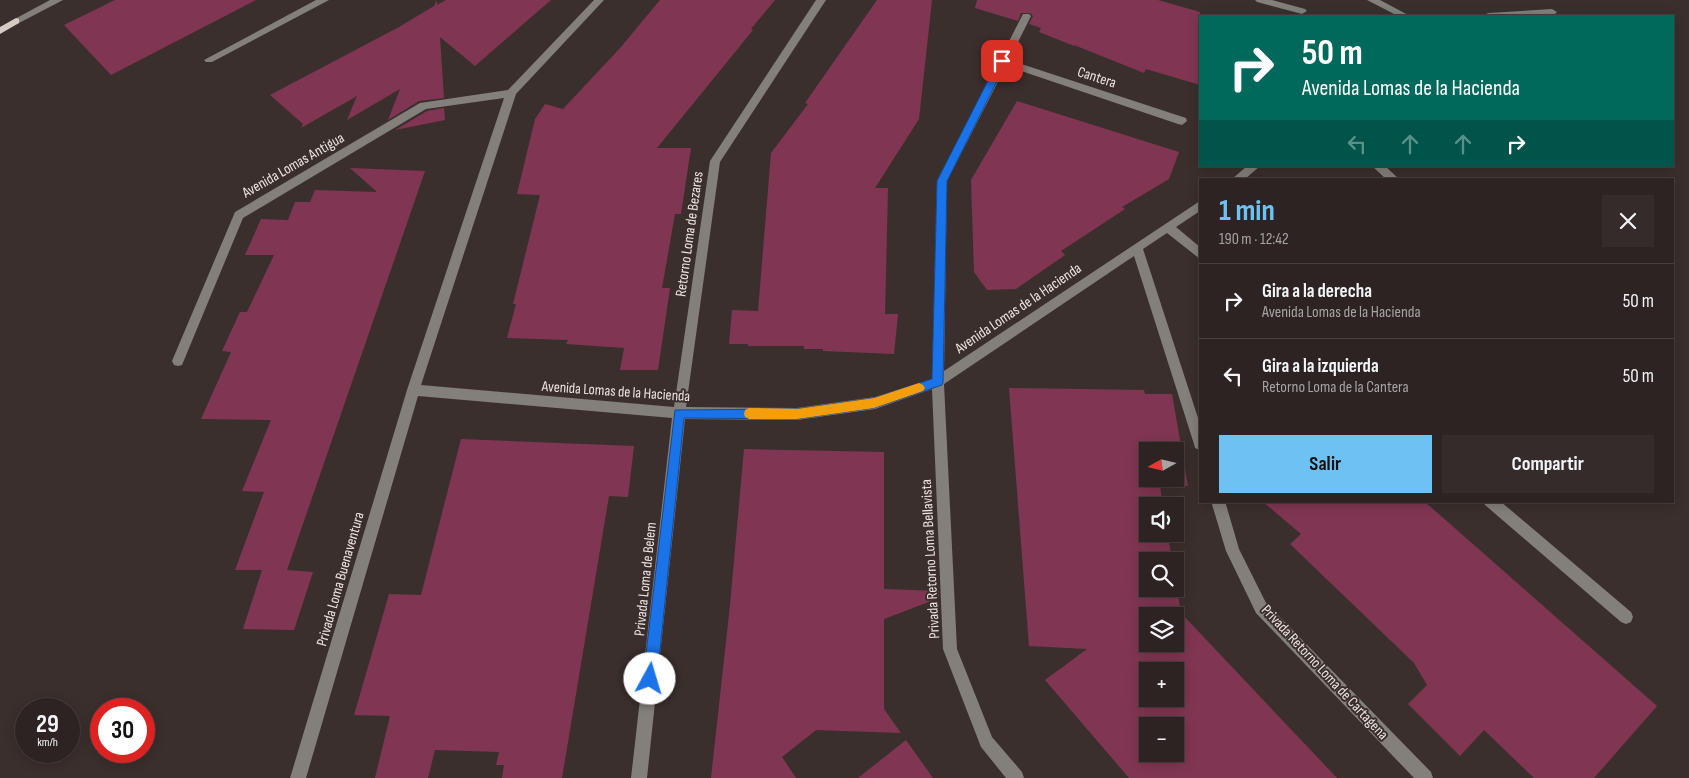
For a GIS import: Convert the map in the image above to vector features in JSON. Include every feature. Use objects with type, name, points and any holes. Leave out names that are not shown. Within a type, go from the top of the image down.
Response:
[{"type":"main road","points":[[0,31],[16,21]]},
{"type":"street","points":[[16,21],[58,0]]},
{"type":"street","points":[[209,60],[324,0]]},
{"type":"street","points":[[413,390],[511,93],[599,0]]},
{"type":"street","name":"Retorno Loma de Bezares","points":[[679,413],[715,160],[820,0]]},
{"type":"street","points":[[1260,0],[1302,14],[1302,0]]},
{"type":"street","points":[[1372,0],[1404,15]]},
{"type":"street","points":[[1516,15],[1552,12]]},
{"type":"street","name":"Privada Retorno Loma Bellavista","points":[[1016,778],[986,742],[950,649],[938,382],[942,181],[1026,16]]},
{"type":"street","name":"Cantera","points":[[1002,61],[1182,121]]},
{"type":"street","name":"Avenida Lomas Antigua","points":[[178,361],[239,215],[424,106],[511,93]]},
{"type":"street","points":[[1238,178],[1254,167]]},
{"type":"street","points":[[1378,167],[1393,178]]},
{"type":"street","name":"Avenida Lomas de la Hacienda","points":[[413,390],[679,413],[797,414],[874,403],[938,382],[1199,206]]},
{"type":"street","points":[[1168,227],[1199,253]]},
{"type":"street","points":[[1137,248],[1199,441]]},
{"type":"street","name":"Privada Loma Buenaventura","points":[[298,778],[413,390]]},
{"type":"street","name":"Privada Loma de Belem","points":[[639,778],[679,413]]},
{"type":"street","name":"Privada Retorno Loma de Cartagena","points":[[1219,503],[1233,551],[1262,608],[1425,778]]},
{"type":"street","points":[[1492,503],[1626,616]]},
{"type":"building","points":[[115,0],[256,0],[111,75],[64,25]]},
{"type":"building","points":[[437,0],[437,5],[446,0],[551,0],[475,66],[440,37],[444,98],[419,101],[388,120],[400,89],[347,120],[357,96],[301,128],[303,124],[270,95],[399,27],[434,6]]},
{"type":"building","points":[[660,0],[775,0],[751,29],[753,30],[657,148],[691,148],[681,214],[675,214],[662,288],[670,288],[658,370],[620,370],[624,348],[566,344],[568,340],[507,338],[516,304],[513,304],[540,195],[517,194],[535,119],[545,104],[563,109],[621,47]]},
{"type":"building","points":[[877,0],[932,0],[919,119],[875,188],[888,188],[885,314],[898,314],[894,354],[823,351],[823,349],[804,349],[804,346],[729,344],[732,310],[758,311],[771,153],[808,104],[805,103]]},
{"type":"building","points":[[977,0],[1158,0],[1200,12],[1199,85],[1146,69],[1144,73],[1039,32],[1041,28],[1029,24],[1033,16],[1030,13],[1021,13],[1018,21],[975,8]]},
{"type":"building","points":[[1017,101],[1179,152],[1169,179],[1122,207],[1125,209],[1061,251],[1065,255],[1016,289],[987,290],[974,272],[971,180]]},
{"type":"building","points":[[444,108],[445,120],[395,130],[427,111]]},
{"type":"building","points":[[350,168],[425,171],[287,570],[313,572],[294,630],[243,629],[262,570],[235,570],[264,492],[242,491],[271,420],[201,419],[231,352],[222,351],[240,312],[247,312],[274,255],[245,255],[261,219],[288,220],[295,202],[310,202],[315,190],[377,192]]},
{"type":"building","points":[[1009,388],[1144,390],[1145,394],[1172,394],[1180,442],[1139,442],[1139,488],[1160,488],[1162,497],[1139,497],[1139,542],[1169,542],[1171,552],[1139,552],[1139,597],[1178,597],[1180,607],[1139,607],[1139,652],[1184,652],[1184,616],[1337,778],[1129,778],[1045,680],[1087,649],[1029,646]]},
{"type":"building","points":[[461,439],[634,446],[628,497],[609,496],[562,778],[502,778],[504,765],[496,765],[499,752],[435,750],[428,778],[375,778],[390,716],[354,715],[389,594],[421,595]]},
{"type":"building","points":[[744,449],[884,452],[884,589],[939,591],[939,598],[884,619],[884,709],[901,733],[816,730],[782,757],[796,778],[711,778],[730,605]]},
{"type":"building","points":[[1184,463],[1188,486],[1184,486]]},
{"type":"building","points":[[1264,503],[1426,503],[1657,706],[1594,778],[1534,778],[1484,730],[1460,756],[1408,704],[1427,685],[1414,663],[1290,544],[1301,534]]},
{"type":"building","points":[[906,740],[933,778],[858,778]]},
{"type":"slow traffic","points":[[749,414],[797,414],[874,403],[919,388]]},
{"type":"route","points":[[650,679],[679,413],[797,414],[874,403],[938,382],[942,181],[1002,61]]}]
